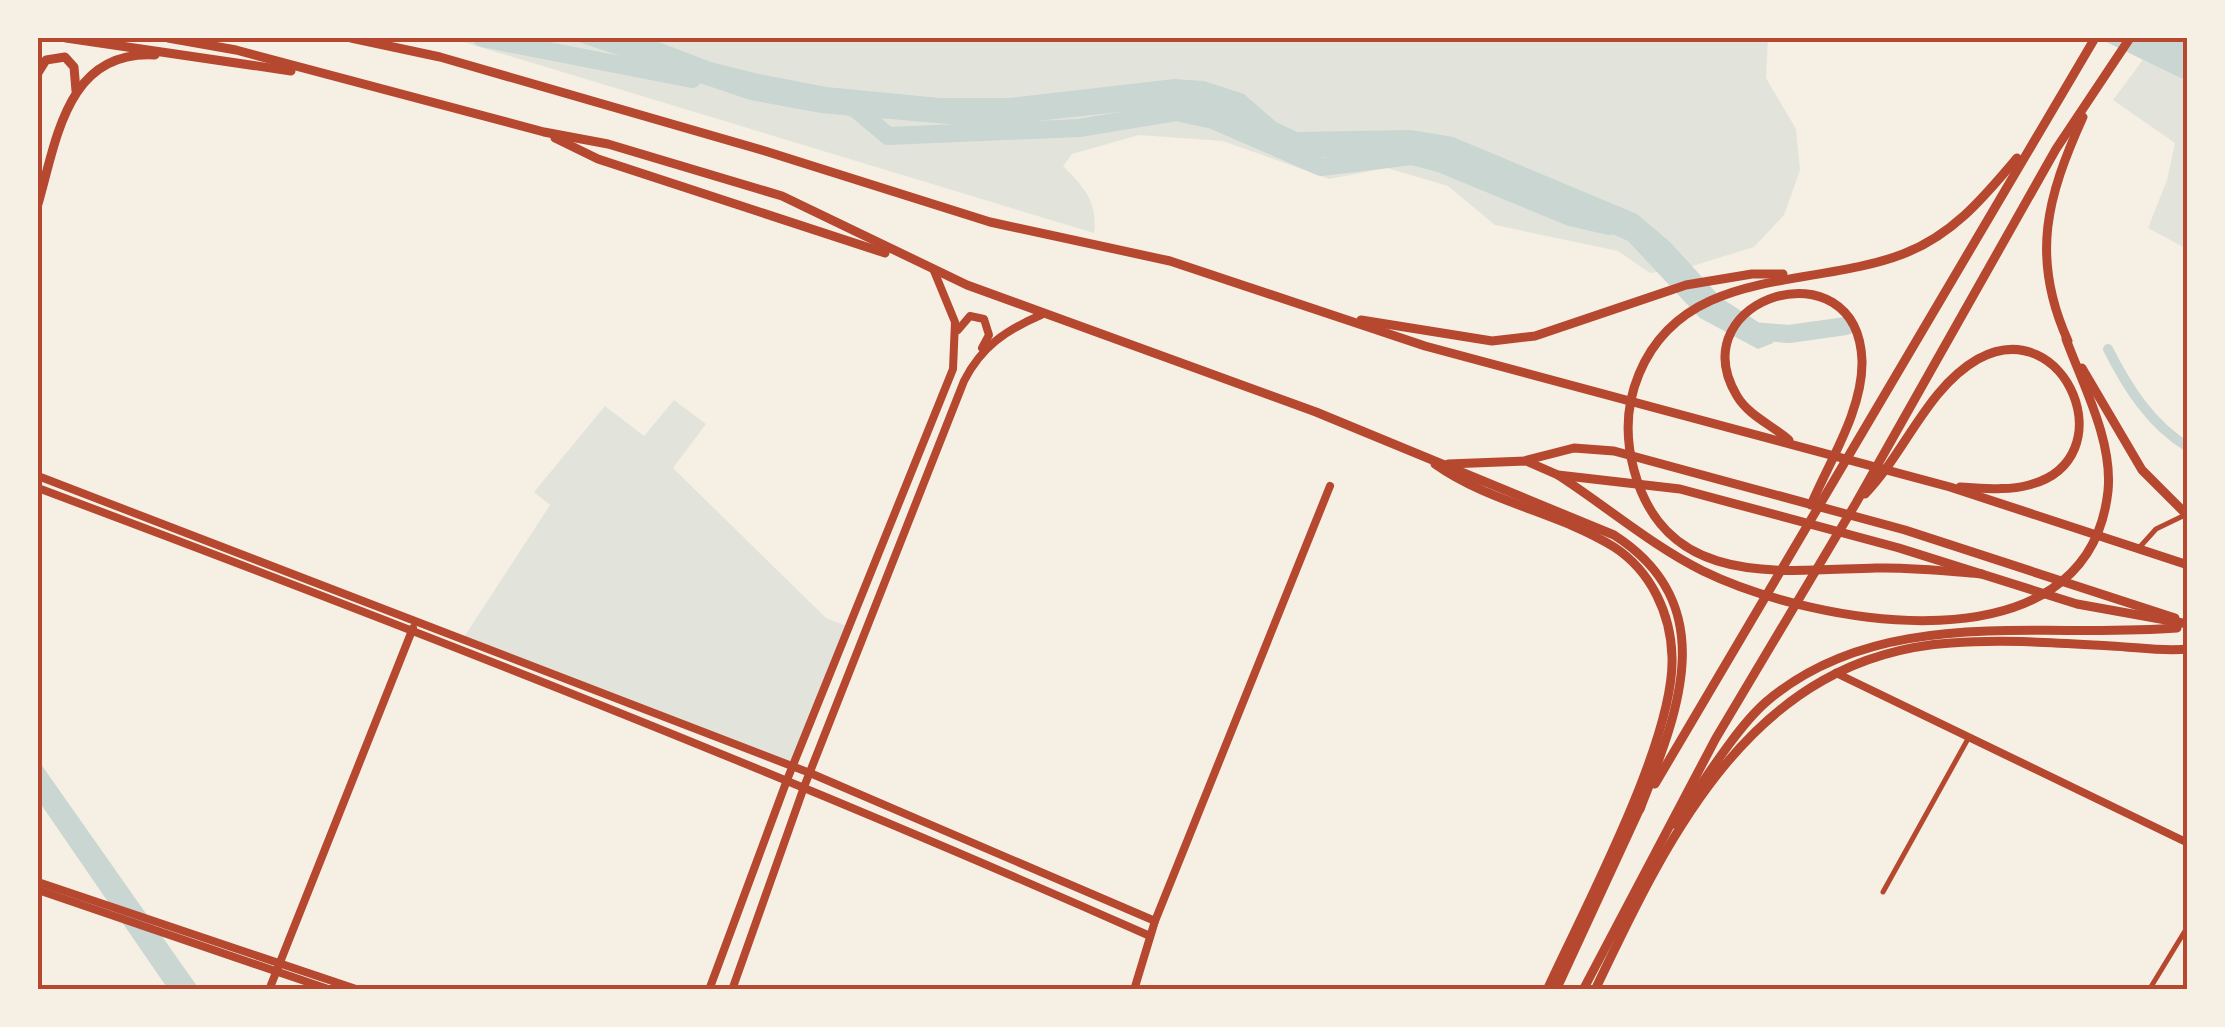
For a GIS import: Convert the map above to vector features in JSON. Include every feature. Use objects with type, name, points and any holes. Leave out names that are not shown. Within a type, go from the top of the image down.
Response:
[{"type":"main road","points":[[66,38],[320,74]]},
{"type":"main road","points":[[168,38],[236,50],[544,132],[608,144],[782,196],[934,271],[1041,314],[1334,419],[1614,535],[1648,560],[1660,579],[1682,626],[1684,653],[1668,736],[1640,809],[1556,990]]},
{"type":"main road","points":[[352,38],[440,58],[765,151],[990,222],[1170,261],[1425,346],[1950,486],[2188,565]]},
{"type":"main road","points":[[1640,809],[2095,38]]},
{"type":"main road","points":[[1583,990],[1651,854],[2056,149],[2130,38]]},
{"type":"main road","points":[[38,204],[62,121],[76,91],[96,70],[119,56],[188,56]]},
{"type":"main road","points":[[38,73],[46,60],[66,57],[74,67],[76,91]]},
{"type":"main road","points":[[1526,461],[1558,475],[1647,538],[1702,570],[1812,608],[1910,621],[1976,617],[2032,601],[2075,565],[2102,516],[2108,472],[2097,422],[2048,282],[2045,238],[2049,202],[2089,100]]},
{"type":"main road","points":[[544,132],[598,159],[912,261]]},
{"type":"main road","points":[[1982,574],[1876,568],[1752,571],[1726,566],[1682,542],[1651,508],[1629,450],[1629,408],[1647,356],[1681,318],[1734,290],[1801,274],[1882,262],[1944,234],[1979,202],[2032,140]]},
{"type":"main road","points":[[1337,317],[1492,341],[1535,336],[1686,285],[1752,274],[1801,274]]},
{"type":"main road","points":[[1791,442],[1736,394],[1728,372],[1728,338],[1744,314],[1766,298],[1791,292],[1819,296],[1845,314],[1856,334],[1862,364],[1847,422],[1797,538]]},
{"type":"main road","points":[[2066,338],[2142,470],[2188,515]]},
{"type":"main road","points":[[1856,503],[1892,466],[1954,376],[1978,359],[2005,350],[2026,351],[2059,370],[2079,406],[2080,425],[2072,452],[2056,471],[2031,485],[1950,486]]},
{"type":"main road","points":[[1436,464],[1526,461],[1574,448],[1614,451],[1905,530],[2188,625]]},
{"type":"main road","points":[[1436,464],[1468,487],[1614,547],[1652,587],[1670,630],[1670,690],[1655,741],[1547,990]]},
{"type":"main road","points":[[1558,475],[1680,489],[2127,617],[2188,625]]},
{"type":"main road","points":[[1651,854],[1764,704],[1878,645],[1931,634],[2188,625]]},
{"type":"main road","points":[[1595,990],[1658,862],[1714,778],[1754,730],[1834,668],[1950,643],[2188,649]]},
{"type":"street","points":[[709,990],[793,766],[953,368],[955,322],[934,271]]},
{"type":"street","points":[[976,356],[1000,336],[1041,314]]},
{"type":"street","points":[[732,990],[804,787],[976,356],[989,335],[984,319],[965,320],[956,335]]},
{"type":"street","points":[[38,476],[793,766],[1155,921]]},
{"type":"street","points":[[1134,990],[1155,921],[1330,486]]},
{"type":"street","points":[[38,488],[413,628],[788,780],[1150,936]]},
{"type":"street","points":[[2138,549],[2156,528],[2188,515]]},
{"type":"street","points":[[269,990],[413,628]]},
{"type":"street","points":[[1834,668],[2188,842]]},
{"type":"street","points":[[1883,892],[1970,738]]},
{"type":"street","points":[[38,882],[114,913]]},
{"type":"street","points":[[38,890],[358,990]]},
{"type":"street","points":[[2149,990],[2188,926]]},
{"type":"street","points":[[278,967],[331,990]]},
{"type":"shaded area","points":[[450,38],[1768,38],[1766,78],[1796,129],[1800,170],[1784,215],[1754,247],[1686,268],[1650,273],[1618,251],[1495,225],[1448,186],[1387,168],[1329,179],[1223,141],[1139,135],[1072,154],[1063,166],[1088,196],[1094,212],[1094,233]]},
{"type":"shaded area","points":[[567,38],[648,38],[711,62],[759,74],[826,87],[940,98],[1010,98],[1174,79],[1204,81],[1244,94],[1276,122],[1297,132],[1411,130],[1453,137],[1637,214],[1670,242],[1721,298],[1775,333],[1773,343],[1758,349],[1700,318],[1628,241],[1468,169],[1408,157],[1285,157],[1257,144],[1218,112],[1174,106],[982,127],[821,113],[750,100]]},
{"type":"shaded area","points":[[2098,38],[2187,38],[2187,81]]},
{"type":"shaded area","points":[[2154,45],[2187,59],[2187,249],[2148,228],[2167,180],[2175,143],[2113,100]]},
{"type":"shaded area","points":[[674,400],[706,424],[673,468],[826,618],[850,627],[793,766],[464,637],[550,505],[534,492],[605,406],[644,436]]},
{"type":"shaded area","points":[[38,760],[199,989],[168,989],[38,800]]},
{"type":"waterway","points":[[482,38],[692,79]]},
{"type":"waterway","points":[[846,106],[856,109],[888,136],[1079,128],[1176,112],[1213,120],[1321,167],[1412,156],[1439,163],[1570,217],[1609,226]]},
{"type":"waterway","points":[[1752,331],[1789,334],[1846,326]]},
{"type":"waterway","points":[[2108,349],[2141,404],[2188,447]]}]
